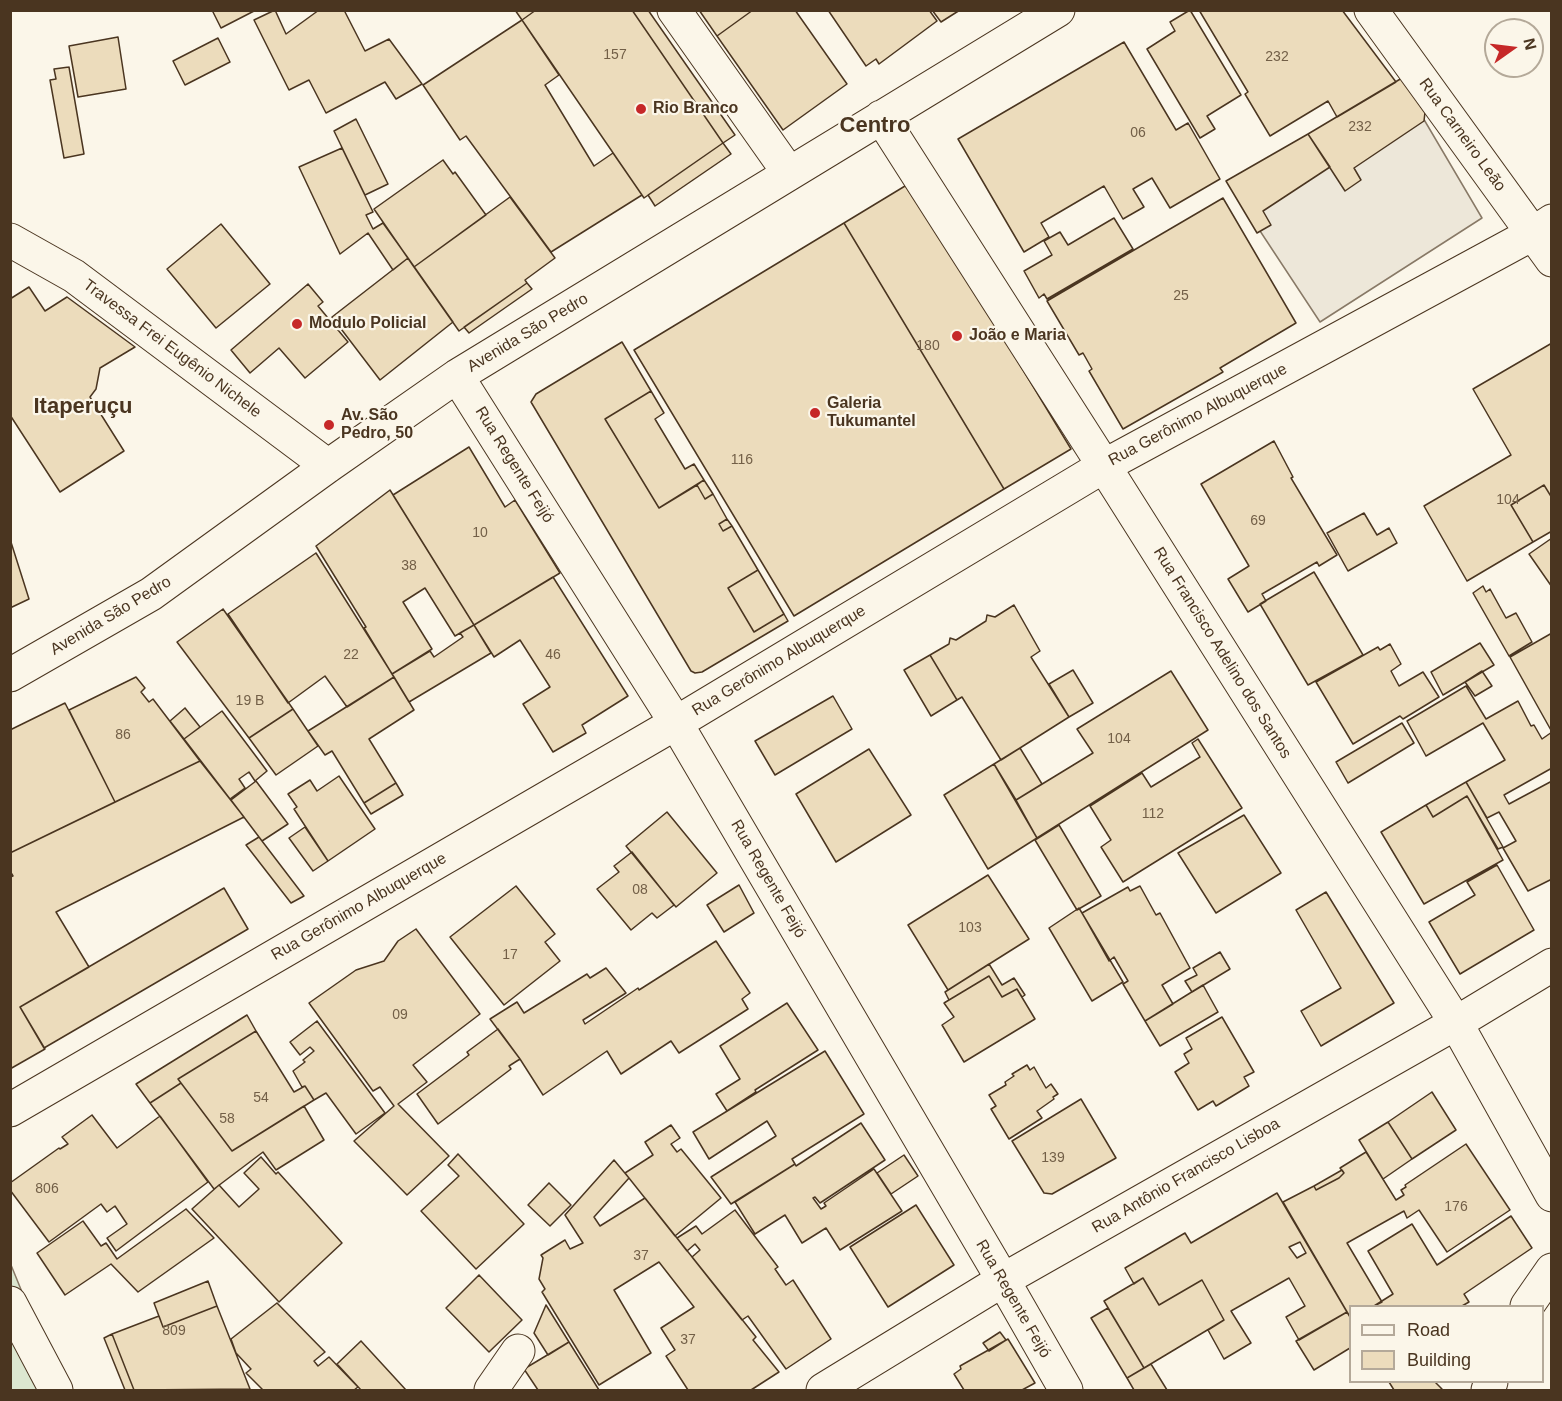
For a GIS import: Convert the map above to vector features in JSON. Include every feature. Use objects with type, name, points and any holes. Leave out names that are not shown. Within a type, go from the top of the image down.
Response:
[{"type":"street","points":[[674,10],[789,174]]},
{"type":"street","name":"Avenida São Pedro","points":[[10,675],[151,594],[457,376],[1058,10]]},
{"type":"street","name":"Rua Carneiro Leão","points":[[1371,10],[1542,227],[1551,260]]},
{"type":"street","name":"Rua Francisco Adelino dos Santos","points":[[881,117],[1456,1023],[1551,1195]]},
{"type":"street","points":[[10,212],[15,242]]},
{"type":"street","name":"Rua Gerônimo Albuquerque","points":[[10,1110],[676,723],[1104,466],[1542,227]]},
{"type":"street","name":"Travessa Frei Eugênio Nichele","points":[[15,242],[74,276],[328,466]]},
{"type":"street","name":"Rua Regente Feijó","points":[[457,376],[676,723],[1066,1390]]},
{"type":"street","name":"Rua Antônio Francisco Lisboa","points":[[823,1390],[1003,1280],[1456,1023],[1551,965]]},
{"type":"street","points":[[1528,1305],[1551,1270]]},
{"type":"street","points":[[10,1303],[56,1390]]},
{"type":"street","points":[[491,1390],[518,1351]]},
{"type":"green space","points":[[11,1265],[62,1390],[11,1390]]},
{"type":"shaded area","points":[[1406,89],[1482,218],[1320,322],[1237,196]]},
{"type":"building","points":[[212,10],[256,10],[221,28]]},
{"type":"building","points":[[275,10],[286,34],[319,10],[344,10],[365,51],[389,39],[422,84],[396,99],[385,82],[326,113],[309,80],[289,90],[254,20]]},
{"type":"building","points":[[515,10],[536,10],[522,20]]},
{"type":"building","name":"Rio Branco","points":[[536,10],[632,10],[723,143],[644,198],[522,20]]},
{"type":"building","points":[[632,10],[648,10],[735,135],[723,143]]},
{"type":"building","points":[[699,10],[753,10],[717,36]]},
{"type":"building","points":[[753,10],[795,10],[847,84],[783,130],[717,36]]},
{"type":"building","points":[[828,10],[929,10],[937,21],[879,64],[876,59],[866,66]]},
{"type":"building","points":[[932,10],[960,10],[941,22]]},
{"type":"building","points":[[1190,10],[1241,95],[1207,116],[1215,129],[1200,138],[1147,49],[1175,31],[1170,22]]},
{"type":"building","points":[[1199,10],[1342,10],[1396,82],[1337,117],[1328,101],[1270,136],[1245,94],[1248,92]]},
{"type":"building","points":[[522,20],[559,75],[545,85],[594,166],[613,153],[642,195],[551,252],[466,136],[460,140],[423,85]]},
{"type":"building","points":[[118,37],[126,89],[78,97],[69,46]]},
{"type":"building","points":[[218,38],[230,62],[185,85],[173,61]]},
{"type":"building","points":[[1124,42],[1176,130],[1188,123],[1220,179],[1170,208],[1152,178],[1133,189],[1144,207],[1123,219],[1104,186],[1041,223],[1049,237],[1024,252],[958,139]]},
{"type":"building","points":[[69,67],[84,154],[64,158],[50,80],[56,79],[54,69]]},
{"type":"building","points":[[1402,78],[1425,112],[1424,121],[1354,168],[1361,180],[1345,191],[1308,134]]},
{"type":"building","points":[[356,119],[388,184],[365,195],[334,131]]},
{"type":"building","points":[[1308,134],[1330,167],[1263,211],[1271,225],[1257,233],[1226,181]]},
{"type":"building","points":[[723,143],[731,154],[655,206],[648,195]]},
{"type":"building","points":[[342,148],[373,212],[366,215],[373,229],[383,223],[408,258],[393,270],[368,233],[340,254],[299,167]]},
{"type":"building","points":[[443,160],[453,174],[455,172],[486,215],[414,267],[374,209]]},
{"type":"building","name":"João e Maria","points":[[910,183],[1071,449],[1004,489],[844,223]]},
{"type":"building","points":[[510,197],[555,258],[525,280],[527,283],[459,331],[414,267]]},
{"type":"building","points":[[1223,198],[1296,323],[1220,368],[1223,372],[1123,429],[1089,371],[1092,369],[1083,353],[1079,355],[1047,301]]},
{"type":"building","points":[[1114,218],[1133,249],[1047,299],[1044,294],[1039,298],[1024,271],[1052,255],[1044,241],[1060,232],[1068,245]]},
{"type":"building","name":"Galeria Tukumantel","points":[[844,223],[1004,489],[794,616],[634,350]]},
{"type":"building","points":[[221,224],[270,284],[216,328],[167,269]]},
{"type":"building","points":[[408,258],[453,322],[380,380],[332,317]]},
{"type":"building","points":[[527,283],[532,289],[469,333],[464,327]]},
{"type":"building","name":"Modulo Policial","points":[[308,284],[323,302],[318,306],[348,342],[305,378],[279,348],[250,373],[231,350]]},
{"type":"building","points":[[29,287],[45,311],[67,297],[135,347],[100,368],[96,389],[90,397],[124,451],[60,492],[10,415],[10,299]]},
{"type":"building","points":[[622,342],[651,391],[605,419],[659,508],[697,485],[705,499],[713,494],[727,519],[719,524],[723,531],[732,526],[758,570],[728,588],[754,632],[784,614],[788,621],[702,672],[691,671],[531,402],[536,394]]},
{"type":"building","points":[[1552,343],[1552,498],[1544,485],[1511,505],[1533,542],[1467,581],[1424,506],[1511,455],[1473,389]]},
{"type":"building","points":[[651,391],[664,413],[655,419],[685,469],[694,464],[704,480],[659,508],[605,419]]},
{"type":"building","points":[[1274,441],[1293,477],[1291,478],[1337,555],[1319,566],[1317,562],[1262,594],[1266,601],[1248,612],[1228,579],[1249,566],[1201,484]]},
{"type":"building","points":[[469,447],[505,507],[515,500],[560,573],[474,625],[393,495]]},
{"type":"building","points":[[704,480],[713,494],[705,499],[697,485]]},
{"type":"building","points":[[1544,485],[1552,498],[1552,531],[1533,542],[1511,505]]},
{"type":"building","points":[[390,490],[474,625],[455,636],[425,588],[403,602],[432,649],[392,674],[316,546]]},
{"type":"building","points":[[1364,513],[1377,535],[1389,528],[1397,543],[1348,571],[1327,533]]},
{"type":"building","points":[[727,519],[732,526],[723,531],[719,524]]},
{"type":"building","points":[[1552,538],[1552,587],[1529,554]]},
{"type":"building","points":[[10,539],[29,599],[10,608]]},
{"type":"building","points":[[316,553],[394,677],[347,707],[325,676],[288,703],[228,614]]},
{"type":"building","points":[[758,570],[784,614],[754,632],[728,588]]},
{"type":"building","points":[[1314,572],[1363,655],[1308,685],[1260,604]]},
{"type":"building","points":[[553,577],[628,696],[582,725],[586,733],[553,752],[523,704],[550,687],[520,640],[494,657],[474,625]]},
{"type":"building","points":[[1483,586],[1486,592],[1490,589],[1506,618],[1516,613],[1532,642],[1509,656],[1473,593]]},
{"type":"building","points":[[1014,605],[1040,651],[1031,657],[1069,717],[1001,760],[962,697],[957,700],[930,655],[949,644],[950,638],[956,640],[986,621],[987,615],[995,617]]},
{"type":"building","points":[[223,609],[293,709],[249,738],[177,642]]},
{"type":"building","points":[[474,625],[491,653],[409,702],[392,674],[430,651],[434,657],[463,637],[460,633]]},
{"type":"building","points":[[1552,633],[1552,732],[1510,657]]},
{"type":"building","points":[[1480,643],[1494,665],[1443,695],[1431,672]]},
{"type":"building","points":[[1390,644],[1401,664],[1391,671],[1399,686],[1423,672],[1439,697],[1403,719],[1400,716],[1353,744],[1316,682],[1378,647],[1380,650]]},
{"type":"building","points":[[930,655],[957,700],[931,716],[904,670]]},
{"type":"building","points":[[1073,670],[1093,703],[1069,717],[1049,684]]},
{"type":"building","points":[[1171,671],[1208,730],[1037,838],[1016,800],[1093,753],[1077,729]]},
{"type":"building","points":[[1482,671],[1492,686],[1475,696],[1465,682]]},
{"type":"building","points":[[136,677],[145,688],[141,692],[149,702],[153,699],[200,761],[115,802],[69,710]]},
{"type":"building","points":[[394,677],[414,710],[369,739],[396,783],[364,803],[332,751],[325,755],[308,731]]},
{"type":"building","points":[[1466,686],[1486,719],[1518,701],[1531,726],[1534,725],[1542,739],[1552,732],[1552,768],[1504,795],[1509,804],[1552,781],[1552,879],[1528,891],[1503,848],[1516,841],[1499,812],[1487,818],[1466,782],[1505,760],[1483,723],[1426,756],[1407,721]]},
{"type":"building","points":[[833,696],[852,729],[775,775],[755,741]]},
{"type":"building","points":[[65,703],[115,802],[10,853],[10,730]]},
{"type":"building","points":[[185,708],[200,727],[184,739],[170,721]]},
{"type":"building","points":[[293,709],[318,746],[276,775],[249,738]]},
{"type":"building","points":[[222,711],[267,771],[255,781],[249,772],[239,779],[245,788],[230,799],[184,739]]},
{"type":"building","points":[[1402,723],[1414,743],[1348,783],[1336,762]]},
{"type":"building","points":[[1198,739],[1242,808],[1123,882],[1101,847],[1111,840],[1090,806],[1142,773],[1151,787],[1200,757],[1192,743]]},
{"type":"building","points":[[1020,748],[1042,784],[1016,800],[994,764]]},
{"type":"building","points":[[869,749],[911,815],[836,862],[796,794]]},
{"type":"building","points":[[200,761],[244,817],[56,912],[89,967],[20,1007],[45,1049],[10,1069],[10,877],[13,876],[10,871],[10,853]]},
{"type":"building","points":[[994,764],[1037,838],[988,869],[944,795]]},
{"type":"building","points":[[339,776],[375,829],[328,861],[294,809],[297,807],[288,794],[310,780],[317,791]]},
{"type":"building","points":[[256,781],[288,824],[262,841],[231,800]]},
{"type":"building","points":[[1466,782],[1503,847],[1498,849],[1467,796],[1433,817],[1426,805]]},
{"type":"building","points":[[396,783],[403,795],[371,814],[364,803]]},
{"type":"building","points":[[1467,796],[1503,860],[1424,904],[1381,832],[1426,805],[1433,817]]},
{"type":"building","points":[[667,812],[717,873],[676,907],[626,846]]},
{"type":"building","points":[[1244,815],[1281,873],[1216,913],[1178,853]]},
{"type":"building","points":[[1059,825],[1101,896],[1077,910],[1035,840]]},
{"type":"building","points":[[305,827],[328,861],[313,871],[289,838]]},
{"type":"building","points":[[259,837],[304,896],[291,903],[246,845]]},
{"type":"building","points":[[632,852],[674,905],[657,918],[652,913],[631,930],[597,889],[619,872],[614,866]]},
{"type":"building","points":[[1497,865],[1534,930],[1460,974],[1429,922],[1475,895],[1467,882]]},
{"type":"building","points":[[988,875],[1029,939],[948,990],[908,925]]},
{"type":"building","points":[[739,885],[754,913],[724,932],[707,905]]},
{"type":"building","points":[[516,886],[555,934],[545,942],[560,961],[504,1005],[450,937]]},
{"type":"building","points":[[1140,886],[1156,915],[1160,913],[1190,968],[1162,985],[1173,1004],[1145,1021],[1123,984],[1128,981],[1114,957],[1109,961],[1082,913],[1128,887],[1130,891]]},
{"type":"building","points":[[224,888],[248,929],[44,1048],[20,1007]]},
{"type":"building","points":[[1326,892],[1394,1003],[1321,1046],[1301,1011],[1341,988],[1296,910]]},
{"type":"building","points":[[1079,908],[1123,982],[1092,1001],[1049,928]]},
{"type":"building","points":[[416,929],[480,1014],[413,1065],[427,1082],[398,1104],[449,1156],[407,1195],[354,1141],[394,1106],[380,1087],[373,1091],[309,1003],[356,970],[384,961],[398,941]]},
{"type":"building","points":[[716,941],[750,993],[742,999],[748,1009],[679,1053],[671,1041],[621,1074],[607,1051],[543,1095],[490,1019],[517,1002],[524,1013],[587,974],[590,978],[606,968],[626,993],[583,1020],[585,1024],[638,988],[639,990]]},
{"type":"building","points":[[1220,952],[1230,969],[1192,992],[1185,981],[1197,975],[1193,968]]},
{"type":"building","points":[[989,964],[1002,985],[1014,978],[1025,995],[1022,997],[1017,989],[1002,997],[989,976],[949,1000],[945,992]]},
{"type":"building","points":[[989,976],[1002,997],[1017,989],[1035,1019],[964,1062],[942,1025],[954,1017],[944,1003]]},
{"type":"building","points":[[1203,985],[1218,1012],[1160,1046],[1145,1021]]},
{"type":"building","points":[[787,1003],[818,1050],[755,1090],[756,1092],[727,1111],[716,1094],[740,1079],[720,1046]]},
{"type":"building","points":[[247,1015],[256,1031],[178,1079],[181,1083],[150,1103],[136,1084]]},
{"type":"building","points":[[1222,1017],[1254,1072],[1244,1077],[1249,1086],[1216,1106],[1213,1101],[1198,1110],[1175,1072],[1189,1063],[1184,1054],[1192,1049],[1186,1038]]},
{"type":"building","points":[[317,1021],[385,1113],[356,1134],[326,1093],[314,1100],[305,1086],[302,1087],[293,1071],[314,1051],[310,1047],[300,1055],[290,1042]]},
{"type":"building","points":[[498,1029],[520,1059],[509,1066],[511,1069],[438,1124],[417,1094],[469,1055],[467,1052]]},
{"type":"building","points":[[256,1031],[294,1092],[305,1086],[314,1100],[232,1151],[178,1079]]},
{"type":"building","points":[[825,1051],[864,1114],[792,1159],[795,1164],[731,1204],[711,1177],[776,1136],[767,1121],[709,1159],[693,1132]]},
{"type":"building","points":[[1027,1065],[1030,1070],[1034,1067],[1046,1088],[1051,1084],[1058,1094],[1037,1111],[1042,1118],[1009,1139],[991,1109],[996,1106],[989,1095],[1006,1085],[1005,1082],[1014,1076],[1012,1074]]},
{"type":"building","points":[[181,1083],[232,1151],[304,1106],[324,1140],[276,1170],[263,1152],[214,1189],[150,1103]]},
{"type":"building","points":[[1432,1092],[1456,1130],[1412,1159],[1388,1122]]},
{"type":"building","points":[[1081,1099],[1116,1158],[1052,1194],[1044,1193],[1012,1141]]},
{"type":"building","points":[[92,1115],[117,1148],[160,1116],[208,1182],[116,1251],[107,1238],[127,1224],[115,1206],[107,1212],[101,1204],[49,1242],[10,1190],[10,1183],[68,1144],[62,1137]]},
{"type":"building","points":[[1388,1122],[1412,1159],[1383,1179],[1359,1140]]},
{"type":"building","points":[[861,1123],[885,1160],[820,1203],[815,1197],[813,1198],[821,1209],[826,1206],[824,1203],[874,1169],[902,1211],[840,1250],[826,1228],[802,1243],[785,1215],[755,1234],[735,1202],[795,1164],[796,1166]]},
{"type":"building","points":[[671,1125],[680,1138],[671,1144],[677,1152],[681,1149],[721,1198],[675,1236],[625,1173],[653,1155],[645,1142]]},
{"type":"building","points":[[1466,1144],[1510,1210],[1447,1252],[1419,1210],[1407,1218],[1404,1211],[1347,1243],[1382,1302],[1376,1305],[1349,1305],[1349,1315],[1283,1202],[1314,1186],[1316,1190],[1339,1178],[1344,1173],[1340,1168],[1366,1152],[1396,1200],[1404,1195],[1401,1190],[1406,1187],[1405,1185]]},
{"type":"building","points":[[458,1154],[524,1224],[476,1269],[421,1211],[459,1176],[448,1165]]},
{"type":"building","points":[[904,1155],[918,1176],[891,1194],[877,1173]]},
{"type":"building","points":[[261,1157],[276,1174],[278,1172],[342,1243],[279,1302],[192,1209],[219,1185],[239,1207],[259,1189],[244,1173]]},
{"type":"building","points":[[614,1160],[629,1178],[594,1217],[600,1226],[645,1198],[756,1337],[753,1340],[779,1372],[751,1390],[688,1390],[666,1356],[675,1350],[661,1328],[694,1307],[659,1262],[614,1290],[651,1353],[599,1385],[542,1292],[545,1289],[539,1279],[543,1258],[541,1255],[565,1240],[570,1249],[583,1243],[565,1215]]},
{"type":"building","points":[[1342,1170],[1344,1173],[1339,1178],[1316,1190],[1314,1186]]},
{"type":"building","points":[[549,1183],[571,1205],[550,1226],[528,1205]]},
{"type":"building","points":[[1277,1193],[1347,1312],[1299,1340],[1286,1317],[1305,1306],[1289,1278],[1231,1311],[1251,1343],[1224,1359],[1208,1330],[1224,1320],[1202,1280],[1159,1305],[1143,1278],[1134,1284],[1125,1268],[1185,1233],[1191,1243]]},
{"type":"building","points":[[916,1205],[954,1265],[888,1307],[850,1247]]},
{"type":"building","points":[[186,1209],[214,1238],[138,1292],[111,1264],[65,1295],[37,1253],[83,1221],[101,1246],[106,1243],[117,1259]]},
{"type":"building","points":[[735,1210],[778,1267],[775,1269],[786,1285],[793,1280],[831,1339],[786,1369],[748,1316],[742,1320],[692,1257],[700,1250],[695,1244],[687,1251],[677,1238],[696,1226],[702,1234]]},
{"type":"building","points":[[1511,1216],[1532,1248],[1464,1294],[1469,1302],[1464,1305],[1376,1305],[1393,1294],[1368,1251],[1412,1224],[1437,1265]]},
{"type":"building","points":[[1300,1242],[1306,1253],[1297,1258],[1289,1247]]},
{"type":"building","points":[[479,1275],[522,1320],[489,1352],[446,1308]]},
{"type":"building","points":[[1143,1278],[1159,1305],[1202,1280],[1224,1320],[1144,1368],[1104,1301]]},
{"type":"building","points":[[208,1281],[217,1306],[163,1327],[154,1303]]},
{"type":"building","points":[[277,1303],[325,1352],[314,1361],[318,1366],[329,1357],[358,1387],[354,1390],[263,1390],[246,1373],[251,1369],[236,1353],[231,1339]]},
{"type":"building","points":[[546,1305],[569,1342],[548,1355],[534,1333]]},
{"type":"building","points":[[217,1306],[250,1389],[134,1390],[112,1334],[159,1316],[163,1327]]},
{"type":"building","points":[[1108,1308],[1144,1368],[1127,1378],[1091,1318]]},
{"type":"building","points":[[1347,1312],[1349,1315],[1349,1349],[1314,1370],[1296,1341]]},
{"type":"building","points":[[1000,1332],[1006,1340],[989,1351],[983,1343]]},
{"type":"building","points":[[112,1334],[134,1390],[125,1390],[104,1338]]},
{"type":"building","points":[[1008,1339],[1035,1383],[1022,1390],[964,1390],[954,1374],[961,1369],[960,1366]]},
{"type":"building","points":[[361,1341],[406,1390],[361,1390],[337,1364]]},
{"type":"building","points":[[569,1342],[599,1390],[538,1390],[524,1369]]},
{"type":"building","points":[[1151,1364],[1167,1390],[1134,1390],[1127,1378]]},
{"type":"building","points":[[1390,1383],[1436,1383],[1442,1389],[1440,1390],[1394,1390]]},
{"type":"place","name":"Rio Branco","points":[[641,109]]},
{"type":"place","name":"Modulo Policial","points":[[297,324]]},
{"type":"place","name":"João e Maria","points":[[957,336]]},
{"type":"place","name":"Galeria Tukumantel","points":[[815,413]]},
{"type":"place","name":"Av. São Pedro, 50","points":[[329,425]]},
{"type":"district","name":"Centro","points":[[875,126]]},
{"type":"district","name":"Itaperuçu","points":[[83,407]]}]
